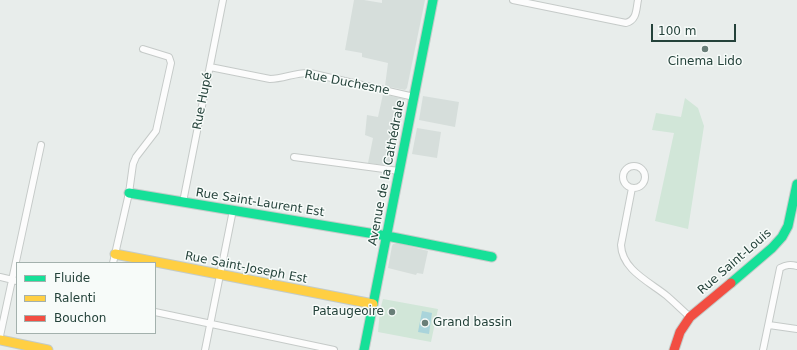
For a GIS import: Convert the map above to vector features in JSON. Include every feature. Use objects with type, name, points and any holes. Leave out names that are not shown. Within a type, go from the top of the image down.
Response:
[{"type":"street","name":"Rue Hupé","points":[[182,202],[223,0]]},
{"type":"street","name":"Avenue de la Cathédrale","points":[[364,350],[433,0]]},
{"type":"street","points":[[513,0],[626,23],[631,22],[634,18],[638,0]]},
{"type":"street","points":[[114,259],[133,164],[136,157],[156,131],[171,63],[169,57],[143,49]]},
{"type":"street","name":"Rue Duchesne","points":[[210,67],[270,79],[276,79],[302,72],[310,73],[414,97]]},
{"type":"street","points":[[17,262],[40,145]]},
{"type":"street","points":[[294,157],[399,171]]},
{"type":"street","name":"Rue Saint-Louis","points":[[674,350],[679,334],[690,317],[772,248],[782,237],[788,226],[795,202],[797,184]]},
{"type":"street","points":[[632,188],[621,245],[624,258],[630,267],[690,317]]},
{"type":"street","name":"Rue Saint-Laurent Est","points":[[128,193],[387,236],[492,257]]},
{"type":"street","points":[[205,350],[233,210]]},
{"type":"street","name":"Rue Saint-Joseph Est","points":[[114,259],[135,262]]},
{"type":"street","points":[[763,350],[780,268],[790,264],[797,266]]},
{"type":"street","name":"Rue Saint-Joseph Est","points":[[156,265],[220,274],[373,304]]},
{"type":"street","points":[[0,336],[16,270]]},
{"type":"street","points":[[0,277],[14,280]]},
{"type":"street","points":[[156,312],[334,350]]},
{"type":"street","points":[[768,325],[797,329]]},
{"type":"street","points":[[0,340],[48,350]]},
{"type":"shaded area","points":[[354,0],[382,3],[382,0],[425,0],[407,88],[405,90],[385,86],[388,63],[362,57],[362,53],[345,50]]},
{"type":"shaded area","points":[[383,94],[405,99],[392,166],[368,163],[373,138],[365,135],[367,115],[378,117]]},
{"type":"shaded area","points":[[423,96],[459,102],[455,127],[419,120]]},
{"type":"shaded area","points":[[417,128],[441,132],[437,158],[412,154]]},
{"type":"shaded area","points":[[397,243],[428,251],[423,274],[417,273],[416,275],[388,268],[392,246],[393,244]]},
{"type":"green space","points":[[685,98],[698,108],[704,126],[688,229],[655,221],[674,133],[652,130],[656,113],[681,117]]},
{"type":"green space","points":[[383,299],[438,309],[431,342],[378,332],[380,310]]},
{"type":"water","name":"Grand bassin","points":[[422,311],[432,313],[429,334],[418,332]]},
{"type":"traffic: fast","points":[[364,350],[433,0]]},
{"type":"traffic: fast","points":[[731,283],[772,248],[782,237],[788,226],[797,184]]},
{"type":"traffic: fast","points":[[129,193],[387,236],[492,257]]},
{"type":"traffic: slow","points":[[115,254],[373,304]]},
{"type":"traffic: slow","points":[[0,340],[48,350]]},
{"type":"traffic: jam","points":[[674,350],[680,332],[690,317],[731,283]]},
{"type":"place","name":"Cinema Lido","points":[[705,49]]},
{"type":"place","name":"Pataugeoire","points":[[392,312]]},
{"type":"place","name":"Grand bassin","points":[[425,323]]}]
